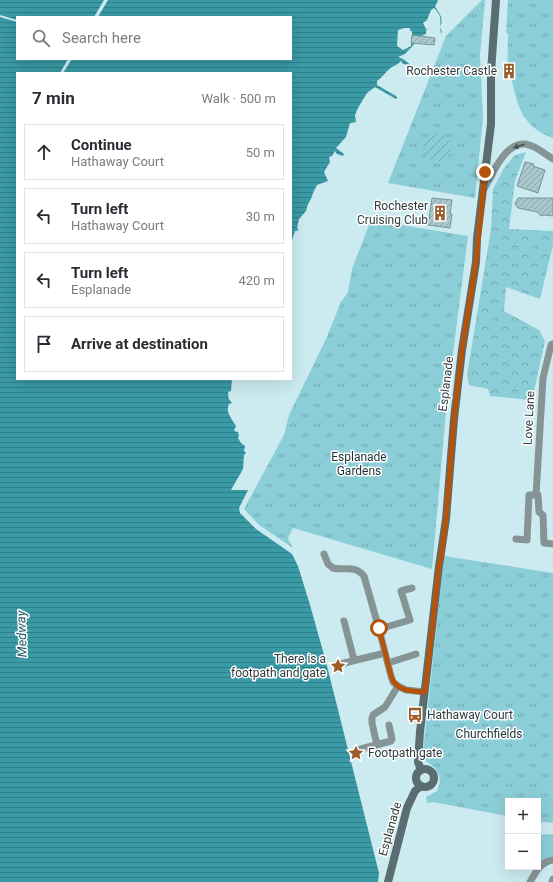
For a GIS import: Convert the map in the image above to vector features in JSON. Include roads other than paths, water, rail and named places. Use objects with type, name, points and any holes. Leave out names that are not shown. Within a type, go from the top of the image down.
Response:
[{"type":"street","name":"Esplanade","points":[[421,770],[418,762],[420,732],[439,566],[446,519],[454,419],[462,350],[476,262],[482,192],[491,124],[491,72],[496,0]]},
{"type":"street","points":[[482,192],[499,161],[510,150],[516,147],[525,144],[541,150],[553,159]]},
{"type":"street","name":"Love Lane","points":[[553,344],[551,345],[543,378],[536,495],[538,495],[539,512],[543,515],[544,543],[553,544]]},
{"type":"street","name":"Love Lane","points":[[516,539],[527,540],[530,495],[536,495]]},
{"type":"street","points":[[324,554],[328,564],[332,568],[354,569],[363,574],[392,680],[398,686],[406,690],[425,692]]},
{"type":"street","points":[[379,628],[410,620],[401,591],[412,588]]},
{"type":"street","points":[[344,621],[354,660]]},
{"type":"street","points":[[336,665],[385,653]]},
{"type":"street","points":[[388,663],[416,654]]},
{"type":"street","points":[[377,745],[372,718],[385,707],[398,686]]},
{"type":"street","points":[[358,750],[392,740],[389,725]]},
{"type":"street","name":"Esplanade","points":[[426,769],[430,771],[434,777],[431,784],[426,787],[417,783],[417,773],[421,770],[426,769]]},
{"type":"street","name":"Esplanade","points":[[388,882],[407,808],[415,791],[421,786]]},
{"type":"street","points":[[530,882],[538,867],[547,861],[553,861]]},
{"type":"water","points":[[0,0],[104,0],[95,16],[16,16],[16,20],[0,15]]},
{"type":"water","points":[[108,0],[438,0],[435,7],[440,14],[442,21],[440,26],[439,15],[434,8],[431,10],[427,20],[423,23],[426,29],[428,29],[426,30],[426,34],[423,35],[405,54],[398,57],[403,59],[416,69],[410,65],[403,64],[401,61],[377,81],[377,85],[396,96],[396,99],[375,87],[367,93],[355,115],[356,122],[350,123],[346,137],[336,148],[344,154],[343,156],[337,154],[335,151],[332,156],[329,157],[330,162],[324,172],[328,181],[317,185],[306,211],[299,219],[297,228],[299,230],[295,231],[292,240],[292,72],[64,72],[71,60],[292,60],[292,16],[99,16]]},
{"type":"water","name":"Medway","points":[[0,17],[16,22],[16,60],[67,60],[61,72],[16,72],[16,380],[232,380],[231,391],[228,392],[232,403],[229,404],[228,410],[236,426],[234,431],[238,432],[238,438],[245,446],[244,451],[246,453],[244,455],[243,469],[231,490],[248,490],[239,508],[240,513],[256,529],[292,554],[298,566],[326,662],[379,873],[378,882],[0,882]]},
{"type":"place","name":"Rochester Castle","points":[[509,71]]},
{"type":"place","name":"Rochester Cruising Club","points":[[440,213]]},
{"type":"place","name":"There is a footpath and gate","points":[[338,666]]},
{"type":"place","name":"Hathaway Court","points":[[415,715]]},
{"type":"place","name":"Footpath gate","points":[[356,753]]},
{"type":"park label","name":"Esplanade Gardens","points":[[359,464]]},
{"type":"park label","name":"Churchfields","points":[[489,734]]}]
